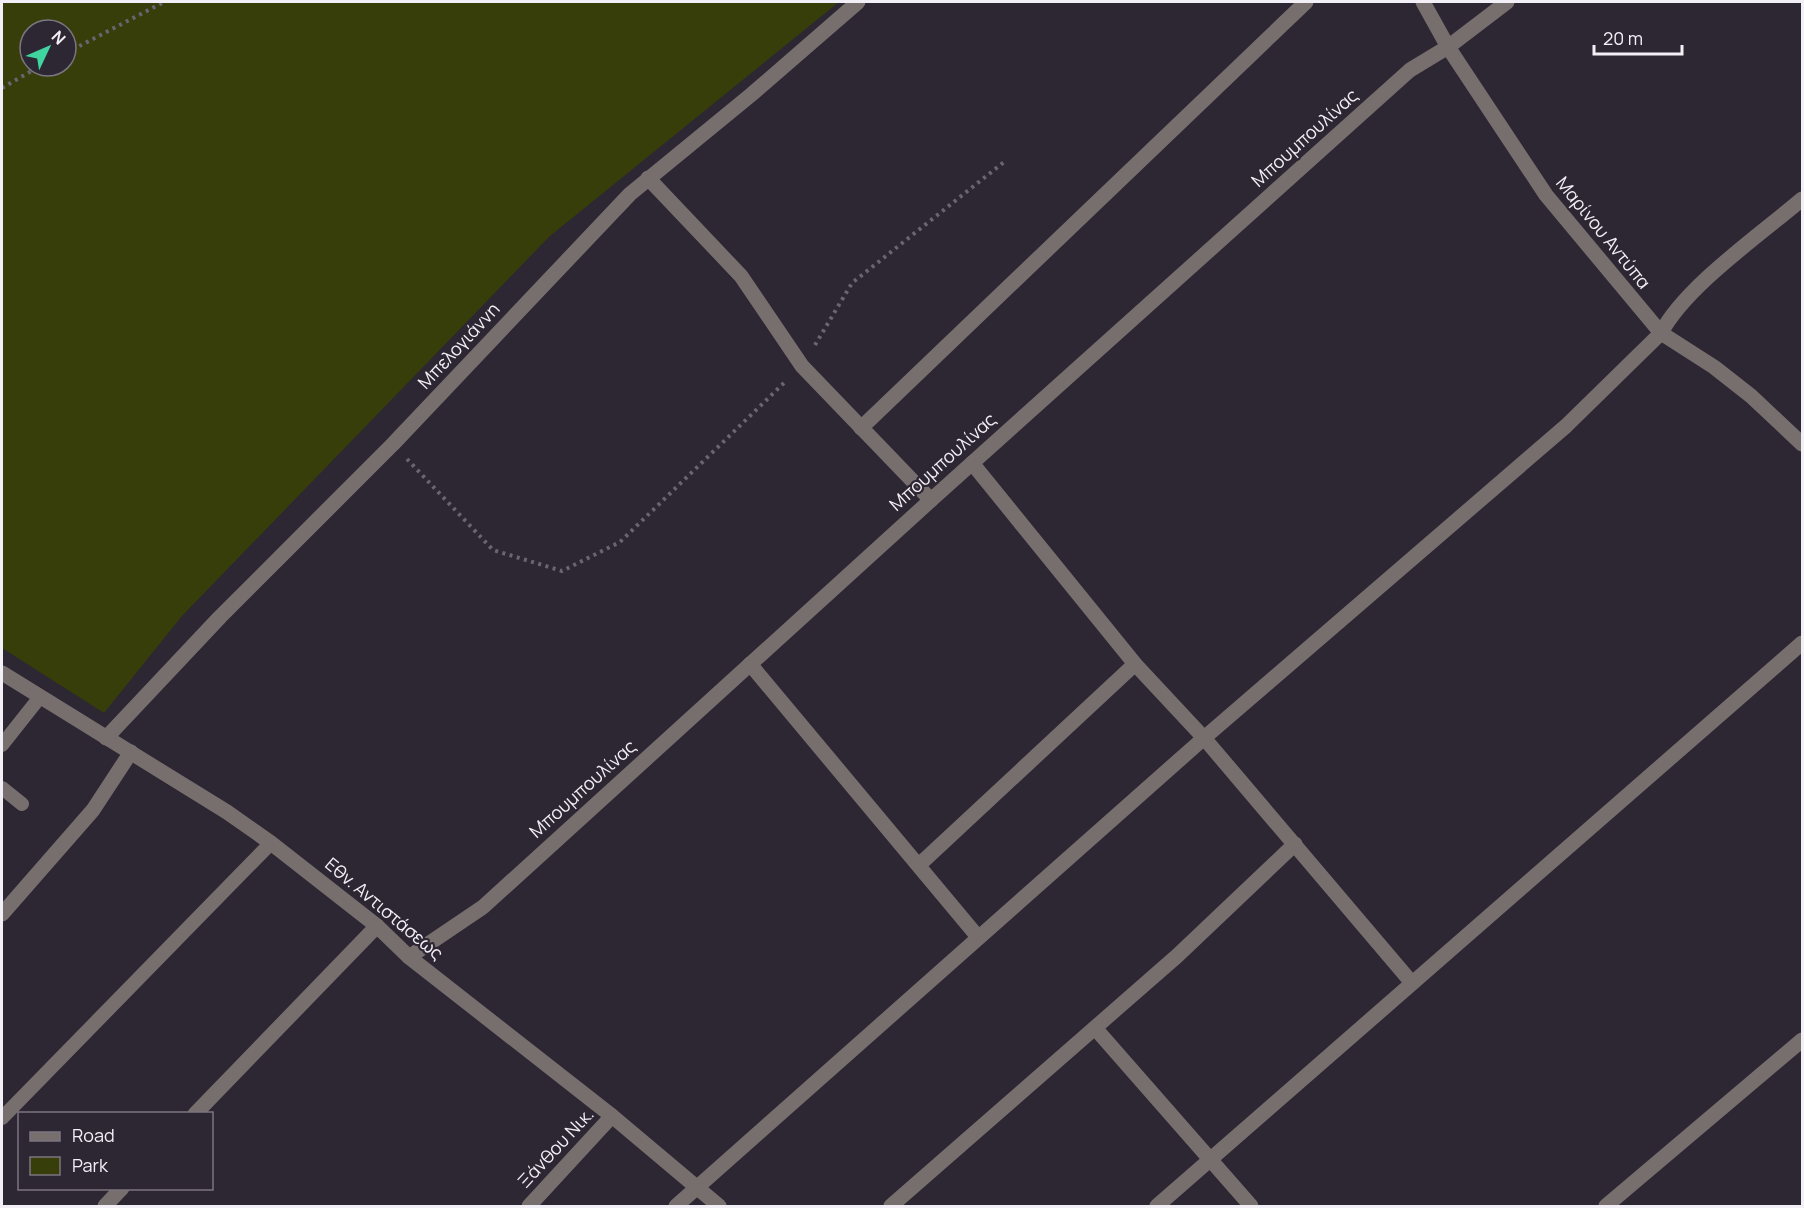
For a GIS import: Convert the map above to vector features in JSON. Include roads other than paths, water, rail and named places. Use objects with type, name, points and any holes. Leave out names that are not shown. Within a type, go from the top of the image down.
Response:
[{"type":"street","name":"Μπελογιάννη","points":[[106,738],[220,617],[393,444],[612,212],[648,178],[752,94],[858,2]]},
{"type":"street","points":[[861,428],[1306,2]]},
{"type":"street","name":"Μαρίνου Αντύπα","points":[[1423,2],[1448,47],[1546,195],[1661,333],[1732,381],[1803,444]]},
{"type":"street","name":"Μπουμπουλίνας","points":[[409,957],[483,907],[931,500],[1410,70],[1448,47],[1507,2]]},
{"type":"street","points":[[648,178],[741,276],[802,366],[931,500]]},
{"type":"street","points":[[676,1206],[1204,738],[1566,426],[1661,333],[1670,315],[1689,294],[1803,199]]},
{"type":"street","points":[[972,463],[1135,664],[1204,738],[1412,983]]},
{"type":"street","points":[[1157,1206],[1803,644]]},
{"type":"street","points":[[750,664],[978,937]]},
{"type":"street","points":[[919,865],[1135,664]]},
{"type":"street","name":"Εθν. Αντιστάσεως","points":[[2,674],[131,752],[271,843],[377,926],[409,957],[612,1116],[719,1206]]},
{"type":"street","points":[[2,914],[93,810],[131,752]]},
{"type":"street","points":[[891,1206],[1095,1028],[1295,844]]},
{"type":"street","points":[[196,1112],[377,926]]},
{"type":"street","points":[[1095,1028],[1209,1161],[1251,1206]]},
{"type":"street","points":[[1606,1206],[1801,1044]]},
{"type":"street","name":"Ξάνθου Νικ.","points":[[529,1206],[612,1116]]},
{"type":"street","points":[[105,1206],[120,1190]]},
{"type":"lane","points":[[2,745],[40,697]]},
{"type":"lane","points":[[2,788],[22,804]]},
{"type":"lane","points":[[2,1118],[271,843]]}]
